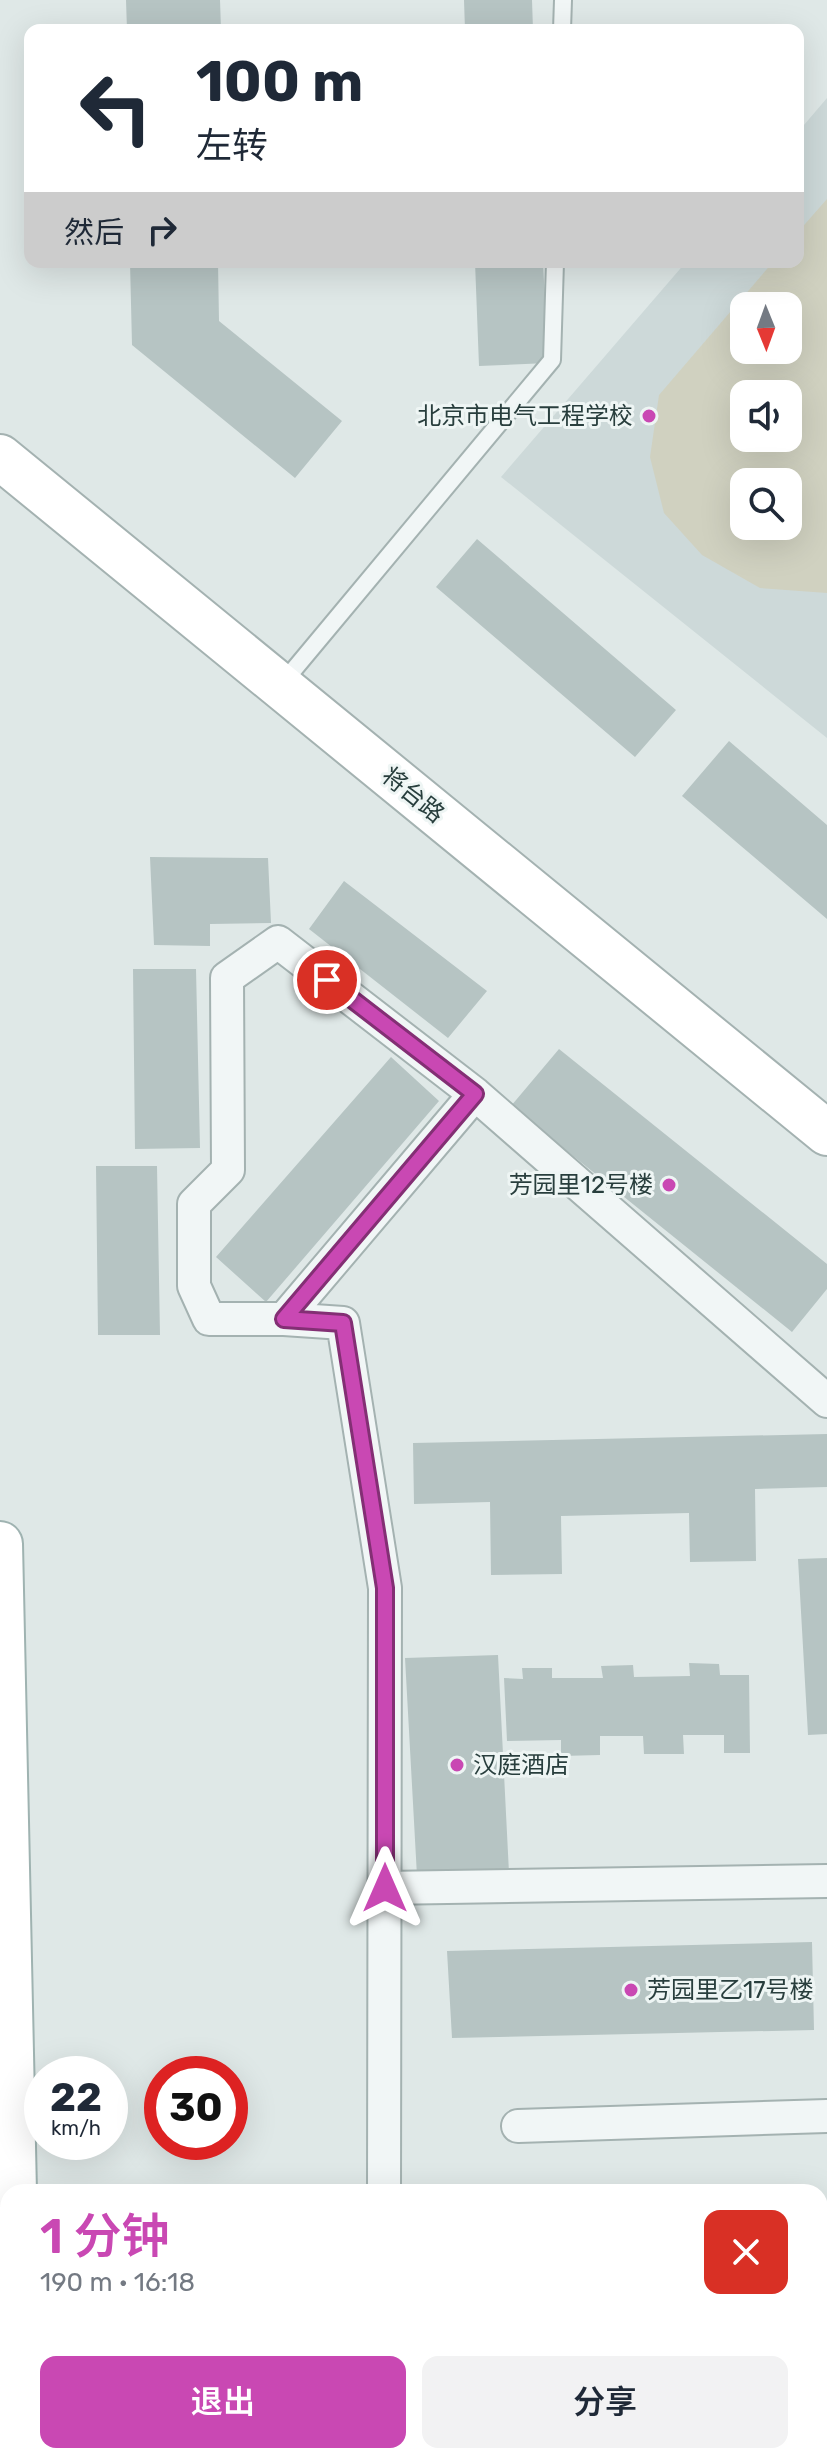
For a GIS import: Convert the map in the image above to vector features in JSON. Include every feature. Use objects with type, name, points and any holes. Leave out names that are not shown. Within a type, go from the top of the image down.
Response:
[{"type":"main road","name":"将台路","points":[[0,457],[827,1133]]},
{"type":"main road","points":[[0,1544],[14,2184]]},
{"type":"street","points":[[384,2184],[385,1588],[343,1323],[209,1319],[194,1286],[194,1204],[228,1170],[227,978],[278,942],[475,1094],[827,1401]]},
{"type":"street","points":[[284,1319],[475,1094]]},
{"type":"street","points":[[385,1888],[827,1881]]},
{"type":"street","points":[[518,2126],[827,2116]]},
{"type":"lane","points":[[562,24],[563,0]]},
{"type":"lane","points":[[280,686],[552,360],[555,268]]},
{"type":"shaded area","name":"北京市电气工程学校","points":[[827,98],[827,738],[501,477],[681,268],[804,268],[804,125]]},
{"type":"green space","points":[[827,199],[827,593],[760,588],[702,555],[664,513],[650,457],[659,395],[730,312],[730,364],[802,364],[802,292],[747,292],[768,268],[804,268],[804,225]]},
{"type":"building","points":[[126,0],[220,0],[221,24],[127,24]]},
{"type":"building","points":[[464,0],[532,0],[533,24],[465,24]]},
{"type":"building","points":[[130,268],[218,268],[219,321],[342,421],[295,478],[132,345]]},
{"type":"building","points":[[475,268],[543,268],[548,363],[479,366]]},
{"type":"building","points":[[477,539],[676,710],[635,757],[436,587]]},
{"type":"building","points":[[729,741],[827,825],[827,919],[682,796]]},
{"type":"building","points":[[150,857],[268,858],[271,923],[210,924],[210,946],[154,945]]},
{"type":"building","points":[[344,881],[487,991],[448,1038],[309,929]]},
{"type":"building","points":[[133,969],[196,969],[200,1148],[135,1149]]},
{"type":"building","name":"芳园里12号楼","points":[[559,1049],[827,1264],[827,1289],[792,1332],[511,1106]]},
{"type":"building","points":[[391,1057],[439,1101],[266,1302],[216,1257]]},
{"type":"building","points":[[96,1166],[157,1166],[160,1335],[98,1335]]},
{"type":"building","points":[[827,1434],[827,1487],[755,1489],[756,1561],[690,1562],[689,1513],[561,1516],[562,1574],[491,1575],[490,1502],[414,1504],[413,1443]]},
{"type":"building","points":[[827,1558],[827,1734],[808,1735],[798,1559]]},
{"type":"building","name":"汉庭酒店","points":[[498,1655],[509,1873],[417,1876],[405,1658]]},
{"type":"building","points":[[689,1663],[719,1664],[720,1675],[749,1675],[750,1753],[724,1753],[724,1735],[683,1735],[684,1754],[644,1754],[643,1736],[600,1736],[600,1755],[561,1756],[561,1740],[507,1741],[504,1678],[523,1679],[522,1668],[552,1668],[552,1678],[603,1678],[601,1666],[633,1665],[634,1677],[690,1676]]},
{"type":"building","name":"芳园里乙17号楼","points":[[812,1942],[814,2030],[452,2038],[447,1951]]},
{"type":"place","name":"北京市电气工程学校","points":[[649,416]]},
{"type":"place","name":"芳园里12号楼","points":[[669,1185]]},
{"type":"place","name":"汉庭酒店","points":[[457,1765]]},
{"type":"place","name":"芳园里乙17号楼","points":[[631,1990]]},
{"type":"route","points":[[327,980],[475,1094],[284,1319],[343,1323],[385,1588],[385,1888]]}]
